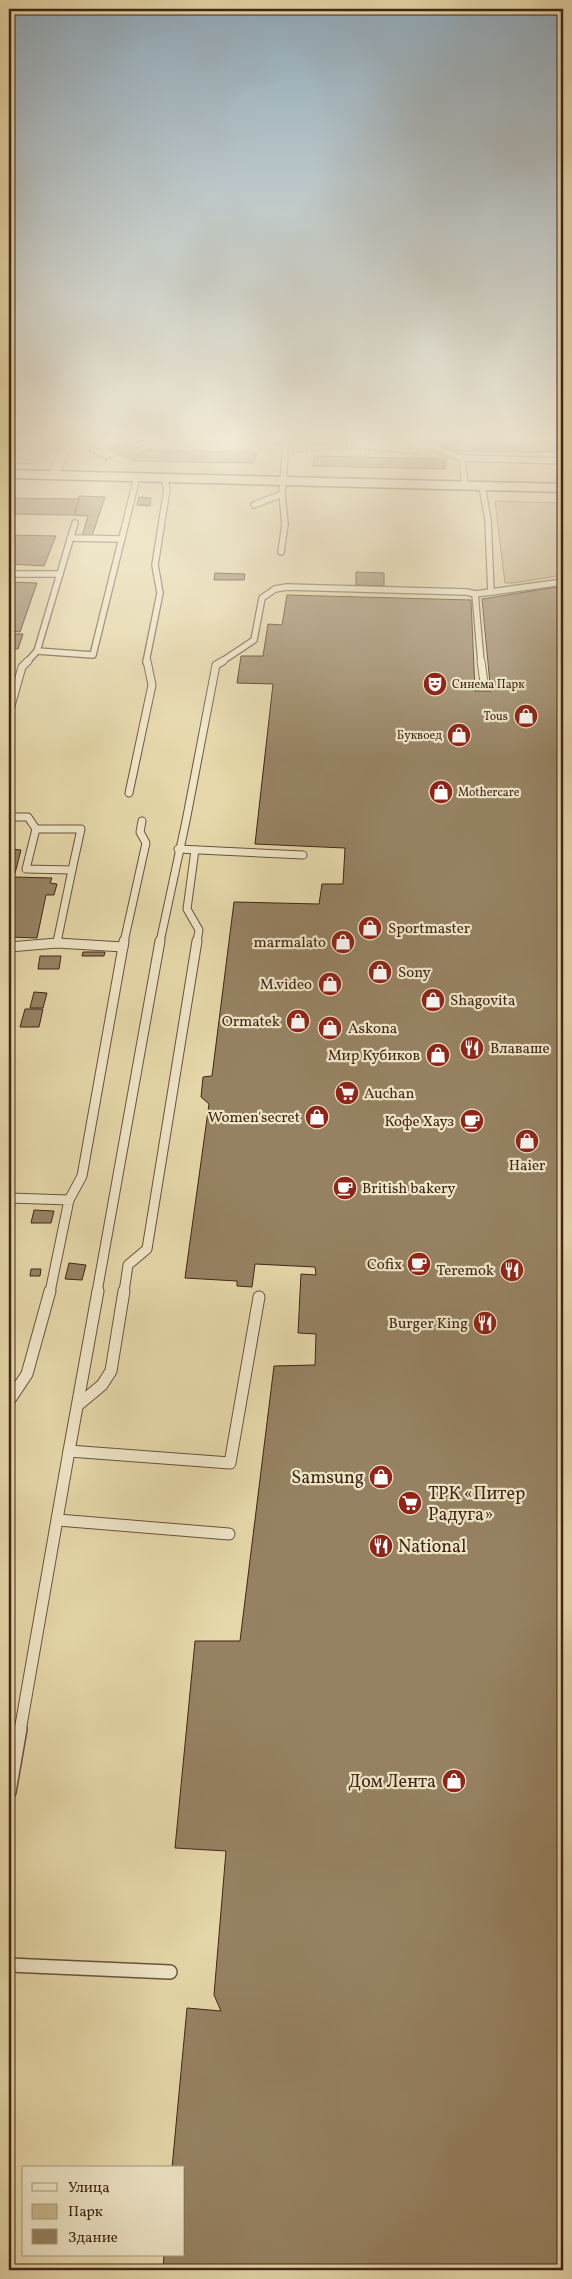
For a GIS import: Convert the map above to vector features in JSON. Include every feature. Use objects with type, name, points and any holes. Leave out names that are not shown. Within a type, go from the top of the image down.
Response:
[{"type":"lane","points":[[9,712],[22,667],[37,651],[68,544]]},
{"type":"lane","points":[[37,651],[93,655],[119,544]]},
{"type":"lane","points":[[128,794],[152,685],[146,664],[160,593],[155,565],[158,544]]},
{"type":"lane","points":[[282,552],[283,544]]},
{"type":"lane","points":[[489,544],[491,592]]},
{"type":"lane","points":[[9,574],[60,574]]},
{"type":"lane","points":[[9,1792],[162,926],[206,726],[216,665],[254,640],[262,598],[268,593],[287,587],[475,594],[563,582]]},
{"type":"lane","points":[[475,594],[484,683]]},
{"type":"lane","points":[[9,817],[28,817],[36,828],[26,869],[72,870]]},
{"type":"lane","points":[[9,1401],[28,1374],[53,1281],[69,1200],[82,1176],[123,947],[146,843],[140,832],[142,821]]},
{"type":"lane","points":[[36,828],[81,829],[57,943]]},
{"type":"lane","points":[[178,849],[303,855]]},
{"type":"lane","points":[[78,1405],[102,1385],[110,1371],[128,1264],[147,1249],[199,930],[187,909],[195,850]]},
{"type":"lane","points":[[9,947],[57,943],[123,947]]},
{"type":"lane","points":[[9,1198],[69,1200]]},
{"type":"lane","points":[[69,1451],[230,1463],[259,1297]]},
{"type":"lane","points":[[58,1520],[229,1534]]},
{"type":"lane","points":[[9,1965],[170,1972]]},
{"type":"green space","points":[[500,544],[563,544],[563,575],[505,583]]},
{"type":"building","points":[[9,544],[53,544],[44,566],[9,564]]},
{"type":"building","points":[[356,572],[384,573],[384,586],[356,585]]},
{"type":"building","points":[[215,573],[245,574],[244,580],[214,580]]},
{"type":"building","points":[[10,582],[37,583],[20,632],[9,631]]},
{"type":"building","name":"ТРК «Питер Радуга»","points":[[563,586],[563,2270],[163,2270],[164,2256],[185,2256],[185,2166],[172,2166],[187,2008],[221,2011],[214,1995],[226,1851],[175,1848],[195,1641],[240,1641],[274,1366],[315,1365],[316,1334],[298,1333],[301,1274],[316,1275],[315,1267],[255,1264],[252,1287],[237,1286],[237,1281],[185,1278],[209,1104],[201,1097],[203,1077],[212,1076],[234,902],[319,904],[322,884],[343,884],[345,848],[255,844],[273,684],[237,683],[241,656],[263,656],[268,624],[282,625],[287,595],[471,600],[475,691],[492,691],[482,599]]},
{"type":"building","points":[[9,634],[23,634],[18,649],[9,648]]},
{"type":"building","points":[[9,849],[21,850],[14,877],[52,878],[50,883],[57,884],[54,895],[46,895],[37,938],[9,937]]},
{"type":"building","points":[[83,952],[105,952],[104,956],[82,956]]},
{"type":"building","points":[[40,956],[61,956],[59,969],[38,969]]},
{"type":"building","points":[[34,992],[47,993],[43,1008],[30,1008]]},
{"type":"building","points":[[25,1009],[43,1009],[39,1027],[20,1027]]},
{"type":"building","points":[[34,1210],[54,1211],[51,1223],[31,1223]]},
{"type":"building","points":[[69,1263],[86,1265],[82,1280],[65,1279]]},
{"type":"building","points":[[31,1269],[41,1269],[40,1276],[30,1276]]},
{"type":"place","name":"Синема Парк","points":[[435,684]]},
{"type":"place","name":"Tous","points":[[526,716]]},
{"type":"place","name":"Буквоед","points":[[459,735]]},
{"type":"place","name":"Mothercare","points":[[441,792]]},
{"type":"place","name":"Sportmaster","points":[[370,928]]},
{"type":"place","name":"marmalato","points":[[343,942]]},
{"type":"place","name":"Sony","points":[[380,972]]},
{"type":"place","name":"M.video","points":[[330,984]]},
{"type":"place","name":"Shagovita","points":[[433,1000]]},
{"type":"place","name":"Ormatek","points":[[298,1021]]},
{"type":"place","name":"Askona","points":[[330,1028]]},
{"type":"place","name":"Влаваше","points":[[472,1048]]},
{"type":"place","name":"Мир Кубиков","points":[[438,1055]]},
{"type":"place","name":"Auchan","points":[[347,1093]]},
{"type":"place","name":"Women'secret","points":[[317,1117]]},
{"type":"place","name":"Кофе Хауз","points":[[472,1121]]},
{"type":"place","name":"Haier","points":[[527,1141]]},
{"type":"place","name":"British bakery","points":[[345,1188]]},
{"type":"place","name":"Cofix","points":[[419,1264]]},
{"type":"place","name":"Teremok","points":[[512,1270]]},
{"type":"place","name":"Burger King","points":[[485,1323]]},
{"type":"place","name":"Samsung","points":[[381,1477]]},
{"type":"place","name":"ТРК «Питер Радуга»","points":[[410,1503]]},
{"type":"place","name":"National","points":[[381,1546]]},
{"type":"place","name":"Дом Лента","points":[[454,1781]]}]
